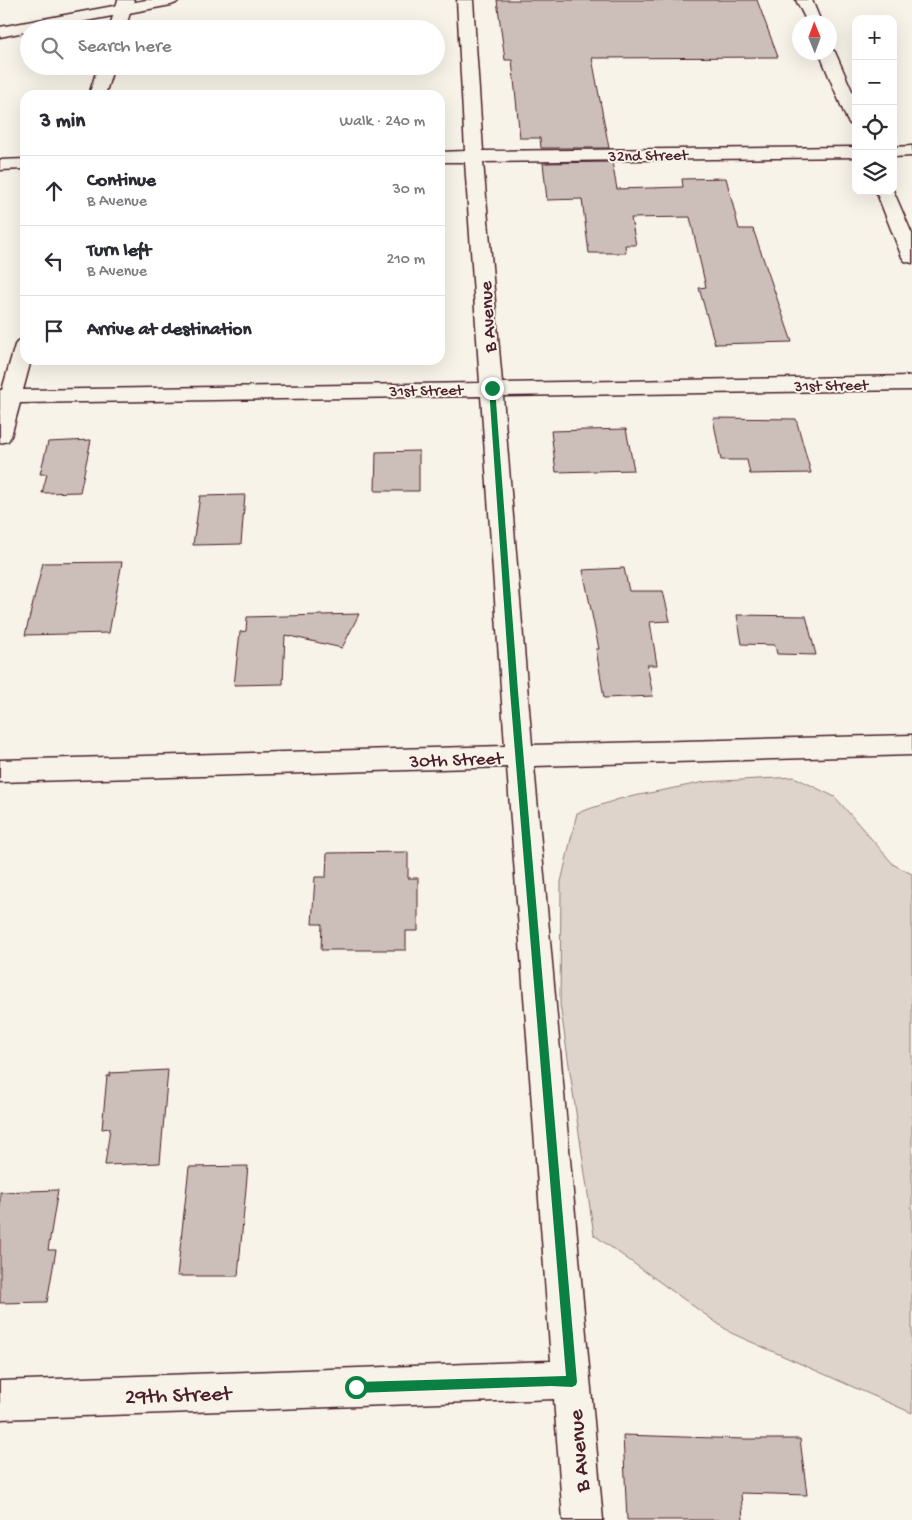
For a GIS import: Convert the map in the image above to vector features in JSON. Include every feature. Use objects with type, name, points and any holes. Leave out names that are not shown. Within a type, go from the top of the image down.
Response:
[{"type":"street","points":[[55,20],[124,5],[171,0]]},
{"type":"street","name":"B Avenue","points":[[465,0],[474,156],[520,757],[583,1520]]},
{"type":"street","points":[[804,0],[811,15]]},
{"type":"street","points":[[120,20],[124,5]]},
{"type":"street","points":[[0,32],[20,28]]},
{"type":"street","points":[[830,60],[852,111]]},
{"type":"street","points":[[99,90],[103,75]]},
{"type":"street","points":[[897,152],[912,151]]},
{"type":"street","name":"32nd Street","points":[[445,157],[852,152]]},
{"type":"street","points":[[0,165],[20,164]]},
{"type":"street","points":[[888,195],[912,257]]},
{"type":"street","points":[[0,436],[5,397],[20,358]]},
{"type":"street","name":"31st Street","points":[[5,397],[912,383]]},
{"type":"street","name":"30th Street","points":[[0,771],[912,746]]},
{"type":"street","name":"29th Street","points":[[0,1400],[551,1380],[572,1382]]},
{"type":"shaded area","points":[[794,777],[835,797],[894,865],[912,874],[912,1413],[731,1333],[594,1235],[560,1004],[561,882],[577,813],[619,799],[705,782]]},
{"type":"building","points":[[497,0],[757,0],[778,57],[592,58],[609,148],[541,148],[540,138],[520,138],[512,60],[505,60]]},
{"type":"building","points":[[612,162],[617,189],[683,187],[682,179],[726,178],[739,229],[753,229],[792,342],[715,344],[699,288],[706,287],[690,217],[631,218],[636,245],[625,245],[626,253],[589,253],[582,199],[547,200],[543,163]]},
{"type":"building","points":[[713,418],[796,419],[811,473],[750,474],[747,460],[721,460]]},
{"type":"building","points":[[626,429],[634,470],[556,472],[551,431]]},
{"type":"building","points":[[91,440],[80,492],[42,493],[47,474],[40,474],[48,442]]},
{"type":"building","points":[[419,451],[419,491],[375,491],[376,452]]},
{"type":"building","points":[[245,495],[241,544],[193,545],[200,496]]},
{"type":"building","points":[[122,562],[109,633],[25,635],[43,563]]},
{"type":"building","points":[[624,568],[629,591],[663,591],[670,621],[650,622],[657,665],[647,665],[653,696],[604,698],[596,649],[599,649],[583,570]]},
{"type":"building","points":[[359,614],[342,648],[285,635],[283,684],[234,685],[240,632],[246,631],[247,617]]},
{"type":"building","points":[[737,615],[806,616],[816,655],[777,654],[775,645],[742,644]]},
{"type":"building","points":[[408,852],[408,878],[418,878],[418,931],[406,931],[406,950],[321,950],[322,924],[312,924],[315,877],[326,877],[327,853]]},
{"type":"building","points":[[168,1070],[160,1163],[105,1165],[110,1128],[102,1129],[107,1076],[110,1076],[110,1073]]},
{"type":"building","points":[[248,1166],[238,1276],[177,1276],[189,1167]]},
{"type":"building","points":[[58,1190],[48,1250],[56,1250],[47,1302],[0,1303],[0,1192]]},
{"type":"building","points":[[623,1435],[800,1439],[807,1495],[741,1493],[743,1520],[627,1520]]},
{"type":"route","points":[[356,1387],[551,1380],[572,1382],[514,691],[492,388]]}]
